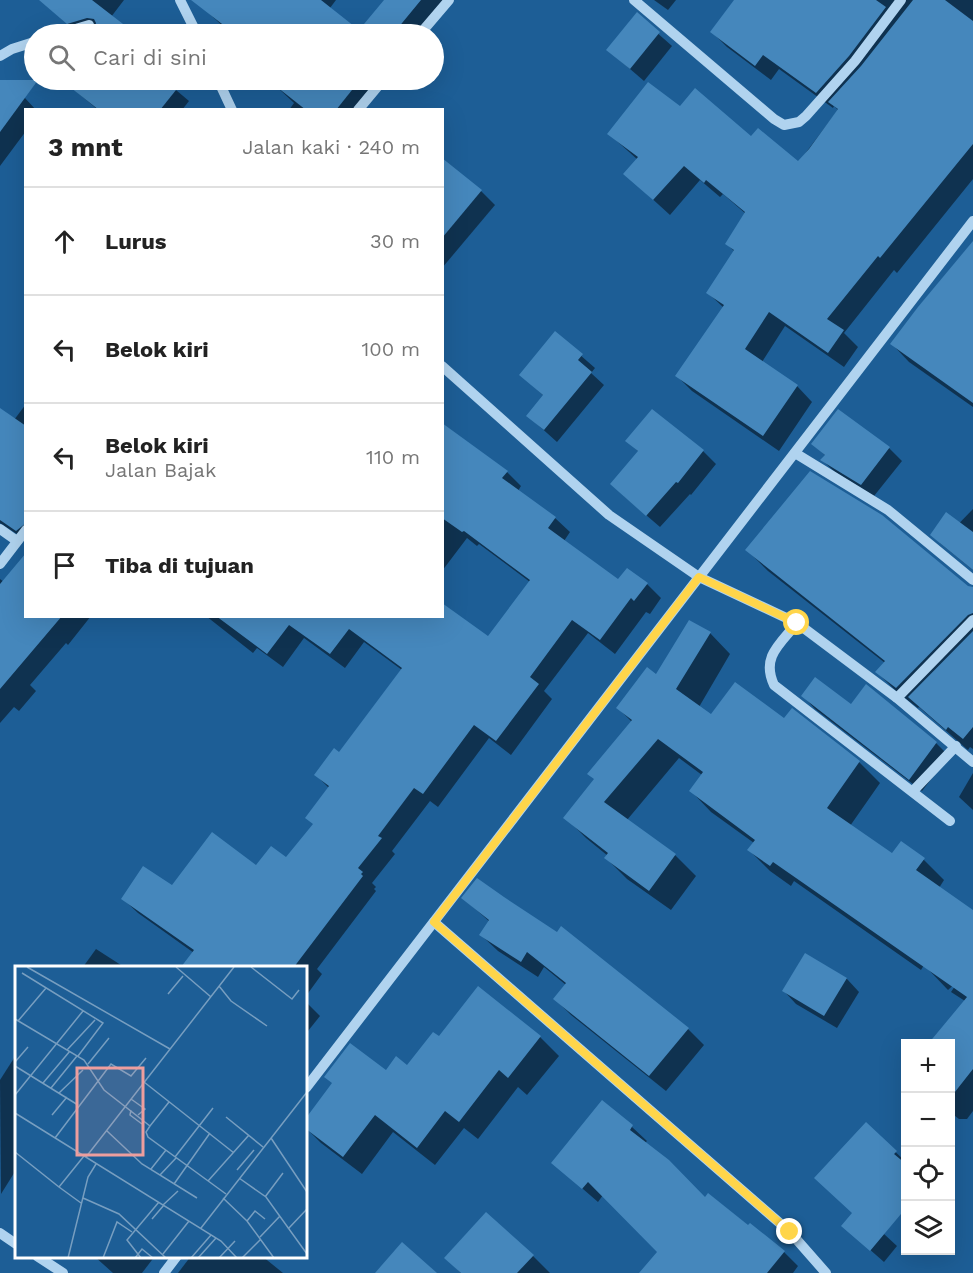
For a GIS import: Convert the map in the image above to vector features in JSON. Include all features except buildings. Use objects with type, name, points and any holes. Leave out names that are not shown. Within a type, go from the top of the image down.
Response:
[{"type":"street","points":[[180,0],[191,24]]},
{"type":"street","points":[[429,24],[449,0]]},
{"type":"street","points":[[634,0],[774,119],[784,125],[792,125],[799,123],[855,61],[901,0]]},
{"type":"street","points":[[0,56],[24,45]]},
{"type":"street","points":[[222,90],[230,108]]},
{"type":"street","points":[[360,108],[375,90]]},
{"type":"street","points":[[308,1085],[973,220]]},
{"type":"street","points":[[444,368],[609,515],[699,577],[797,623],[897,698],[973,762]]},
{"type":"street","points":[[795,453],[888,510],[973,580]]},
{"type":"street","points":[[0,530],[17,541]]},
{"type":"street","points":[[0,564],[24,532]]},
{"type":"street","points":[[897,698],[973,620]]},
{"type":"street","points":[[797,623],[768,663],[774,685],[950,821]]},
{"type":"street","points":[[913,791],[956,746]]},
{"type":"street","points":[[434,922],[790,1232],[826,1273]]},
{"type":"street","points":[[0,1233],[15,1243]]},
{"type":"street","points":[[39,1258],[63,1273]]},
{"type":"street","points":[[164,1273],[176,1258]]},
{"type":"route","points":[[790,1232],[434,922],[699,577],[797,623]]}]
